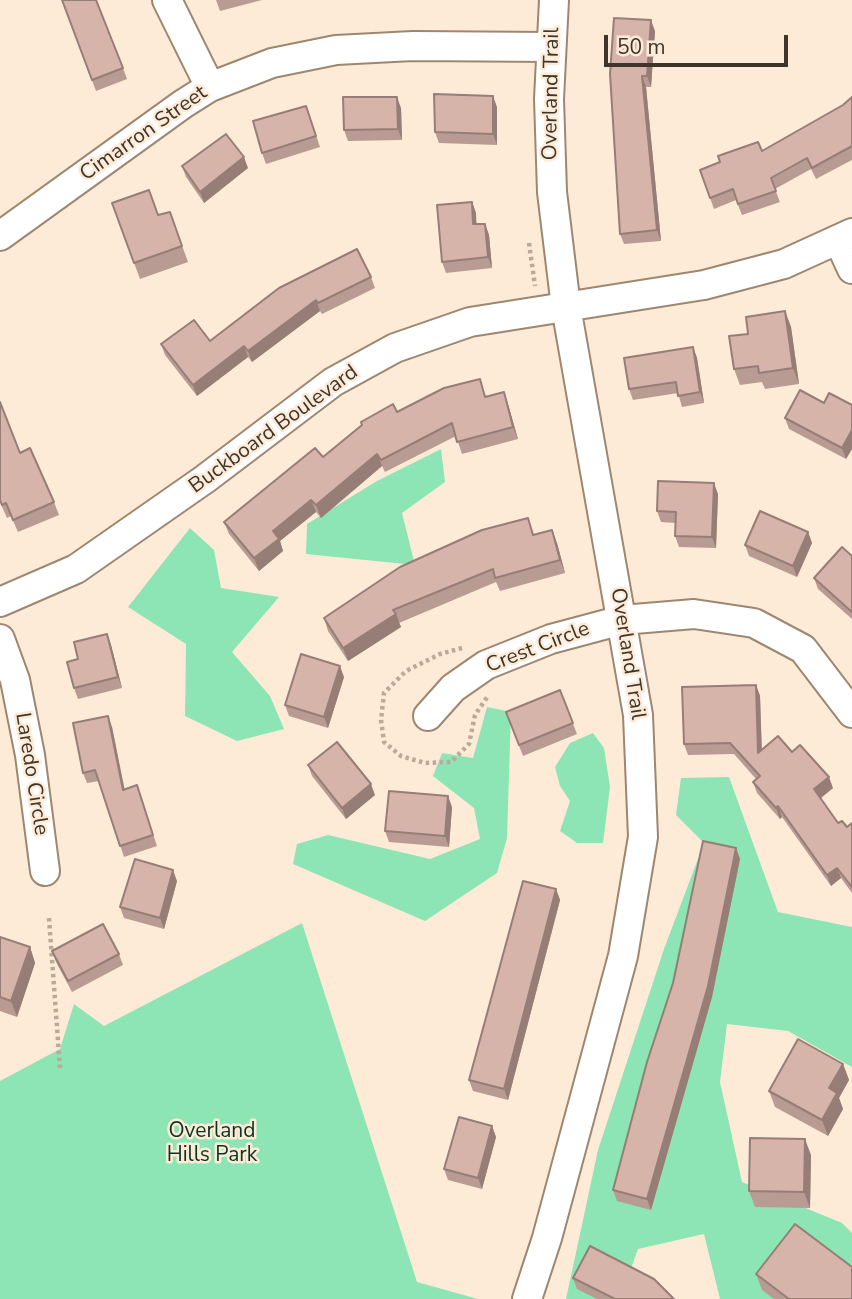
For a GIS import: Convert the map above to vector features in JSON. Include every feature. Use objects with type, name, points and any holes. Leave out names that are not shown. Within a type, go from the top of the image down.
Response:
[{"type":"street","points":[[167,0],[210,87]]},
{"type":"street","name":"Overland Trail","points":[[527,1299],[547,1238],[623,956],[643,837],[638,715],[566,307],[552,192],[551,47],[554,0]]},
{"type":"street","name":"Cimarron Street","points":[[0,236],[210,87],[272,63],[336,50],[413,46],[551,47]]},
{"type":"street","points":[[845,237],[852,269]]},
{"type":"street","name":"Buckboard Boulevard","points":[[0,602],[76,569],[205,479],[333,383],[395,348],[470,322],[704,285],[784,264],[845,237]]},
{"type":"street","name":"Crest Circle","points":[[428,716],[453,688],[486,665],[551,639],[622,620],[694,614],[754,622],[803,649],[852,713]]},
{"type":"street","name":"Laredo Circle","points":[[0,639],[15,680],[30,755],[45,871]]},
{"type":"path","points":[[49,918],[60,1068]]},
{"type":"green space","points":[[441,449],[445,482],[402,513],[415,565],[306,554],[307,524],[377,481]]},
{"type":"green space","points":[[190,528],[214,550],[221,588],[279,597],[232,652],[270,696],[284,729],[237,741],[185,716],[186,644],[128,607]]},
{"type":"green space","points":[[487,707],[511,712],[507,838],[497,873],[425,921],[293,864],[297,844],[328,835],[430,859],[480,839],[474,808],[433,776],[442,753],[473,758]]},
{"type":"green space","points":[[593,733],[604,748],[610,787],[603,843],[577,843],[560,831],[570,801],[560,786],[555,767],[570,743]]},
{"type":"green space","points":[[729,777],[778,912],[852,927],[852,1067],[788,1031],[727,1024],[720,1082],[742,1182],[842,1223],[852,1233],[852,1299],[720,1299],[704,1234],[638,1249],[620,1299],[566,1299],[598,1150],[664,949],[704,843],[676,815],[681,778]]},
{"type":"green space","name":"Overland Hills Park","points":[[302,923],[417,1282],[478,1299],[0,1299],[0,1081],[60,1049],[74,1004],[104,1026]]},
{"type":"building","points":[[62,0],[96,0],[123,68],[92,80]]},
{"type":"building","points":[[614,18],[651,20],[647,76],[642,76],[657,230],[620,234],[610,74]]},
{"type":"building","points":[[434,94],[493,96],[493,134],[435,132]]},
{"type":"building","points":[[343,97],[397,97],[398,129],[344,130]]},
{"type":"building","points":[[852,97],[852,146],[812,168],[807,158],[771,178],[776,191],[738,204],[733,189],[710,198],[700,170],[720,162],[718,156],[758,142],[762,151],[843,105]]},
{"type":"building","points":[[306,106],[316,136],[262,153],[253,121]]},
{"type":"building","points":[[226,134],[244,157],[200,192],[182,166]]},
{"type":"building","points":[[149,190],[158,215],[170,212],[182,246],[134,263],[112,203]]},
{"type":"building","points":[[472,202],[473,224],[485,224],[488,257],[442,262],[437,205]]},
{"type":"building","points":[[357,249],[371,277],[318,303],[316,300],[248,351],[244,346],[193,385],[161,344],[194,320],[210,341],[279,288]]},
{"type":"building","points":[[785,311],[793,368],[759,373],[758,366],[734,369],[729,336],[748,334],[746,317]]},
{"type":"building","points":[[693,347],[700,392],[678,396],[676,382],[629,389],[624,358]]},
{"type":"building","points":[[480,379],[485,397],[504,392],[513,427],[457,442],[452,423],[381,460],[377,454],[316,505],[311,500],[273,531],[279,539],[254,558],[224,522],[315,448],[323,457],[362,425],[361,422],[393,404],[397,412],[444,388]]},
{"type":"building","points":[[800,390],[824,403],[829,393],[852,405],[852,430],[842,448],[785,418]]},
{"type":"building","points":[[0,402],[20,453],[30,448],[54,502],[13,520],[6,503],[2,505],[0,500]]},
{"type":"building","points":[[658,481],[714,483],[712,537],[675,536],[676,512],[657,511]]},
{"type":"building","points":[[760,511],[808,532],[793,566],[745,545]]},
{"type":"building","points":[[528,518],[533,535],[552,530],[560,560],[495,578],[493,569],[393,610],[396,614],[343,648],[324,618],[400,567],[482,530]]},
{"type":"building","points":[[842,547],[852,556],[852,612],[814,578]]},
{"type":"building","points":[[107,634],[118,677],[74,688],[67,662],[78,659],[74,642]]},
{"type":"building","points":[[301,654],[340,666],[324,717],[285,705]]},
{"type":"building","points":[[756,685],[758,753],[778,736],[792,752],[800,745],[829,777],[814,789],[838,823],[842,821],[847,827],[852,823],[852,887],[837,868],[827,875],[778,806],[776,808],[753,782],[760,776],[730,743],[684,744],[682,687]]},
{"type":"building","points":[[560,690],[573,723],[519,745],[506,712]]},
{"type":"building","points":[[108,716],[123,790],[137,785],[153,835],[120,846],[95,770],[83,773],[73,723]]},
{"type":"building","points":[[337,742],[371,784],[342,808],[308,765]]},
{"type":"building","points":[[389,791],[448,796],[445,836],[385,831]]},
{"type":"building","points":[[703,841],[736,848],[708,986],[647,1199],[613,1190],[647,1062],[673,983]]},
{"type":"building","points":[[135,859],[173,870],[160,918],[120,907]]},
{"type":"building","points":[[523,881],[556,889],[504,1089],[469,1080]]},
{"type":"building","points":[[103,924],[119,954],[68,981],[52,951]]},
{"type":"building","points":[[0,937],[30,947],[11,1001],[0,997]]},
{"type":"building","points":[[798,1039],[843,1064],[829,1088],[837,1093],[822,1120],[769,1091]]},
{"type":"building","points":[[459,1117],[492,1126],[478,1178],[444,1169]]},
{"type":"building","points":[[750,1138],[805,1139],[804,1192],[749,1191]]},
{"type":"building","points":[[795,1224],[852,1267],[852,1299],[789,1299],[756,1274]]},
{"type":"building","points":[[590,1246],[654,1279],[674,1299],[615,1299],[573,1278]]}]
